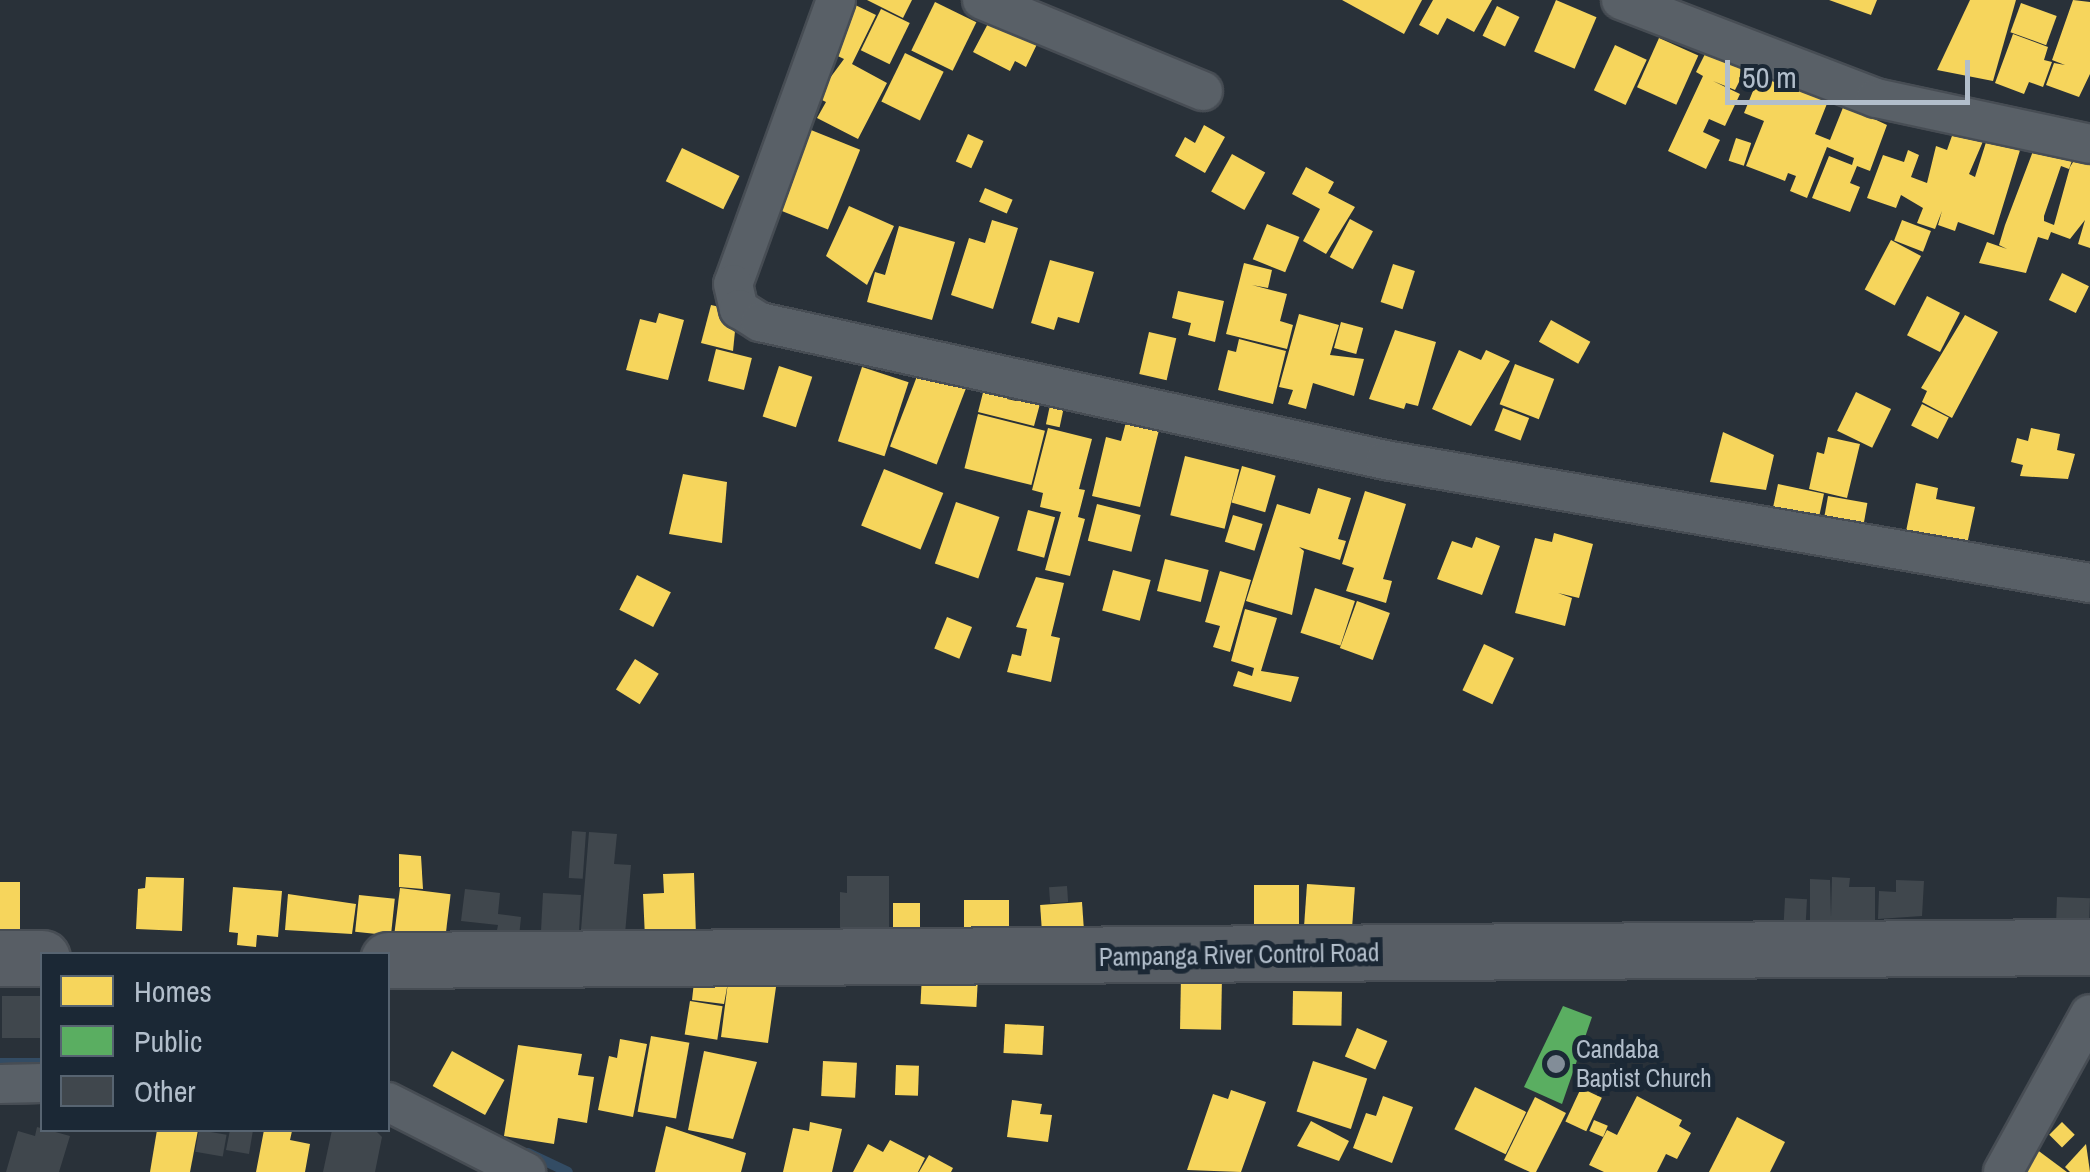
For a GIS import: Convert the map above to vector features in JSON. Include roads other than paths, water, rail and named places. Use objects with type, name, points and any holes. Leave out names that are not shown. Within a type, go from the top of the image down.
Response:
[{"type":"main road","name":"Pampanga River Control Road","points":[[390,960],[2090,947]]},
{"type":"main road","points":[[0,958],[40,958]]},
{"type":"street","points":[[836,0],[733,284],[739,309],[760,322],[1386,460],[2090,583]]},
{"type":"street","points":[[982,0],[1203,91]]},
{"type":"street","points":[[1621,0],[1876,98],[2090,144]]},
{"type":"street","points":[[2002,1172],[2090,1014]]},
{"type":"street","points":[[0,1084],[40,1083]]},
{"type":"street","points":[[390,1103],[526,1172]]},
{"type":"waterway","points":[[0,1063],[40,1063]]},
{"type":"waterway","points":[[528,1153],[568,1172]]},
{"type":"place","name":"Candaba Baptist Church","points":[[1556,1064]]}]
